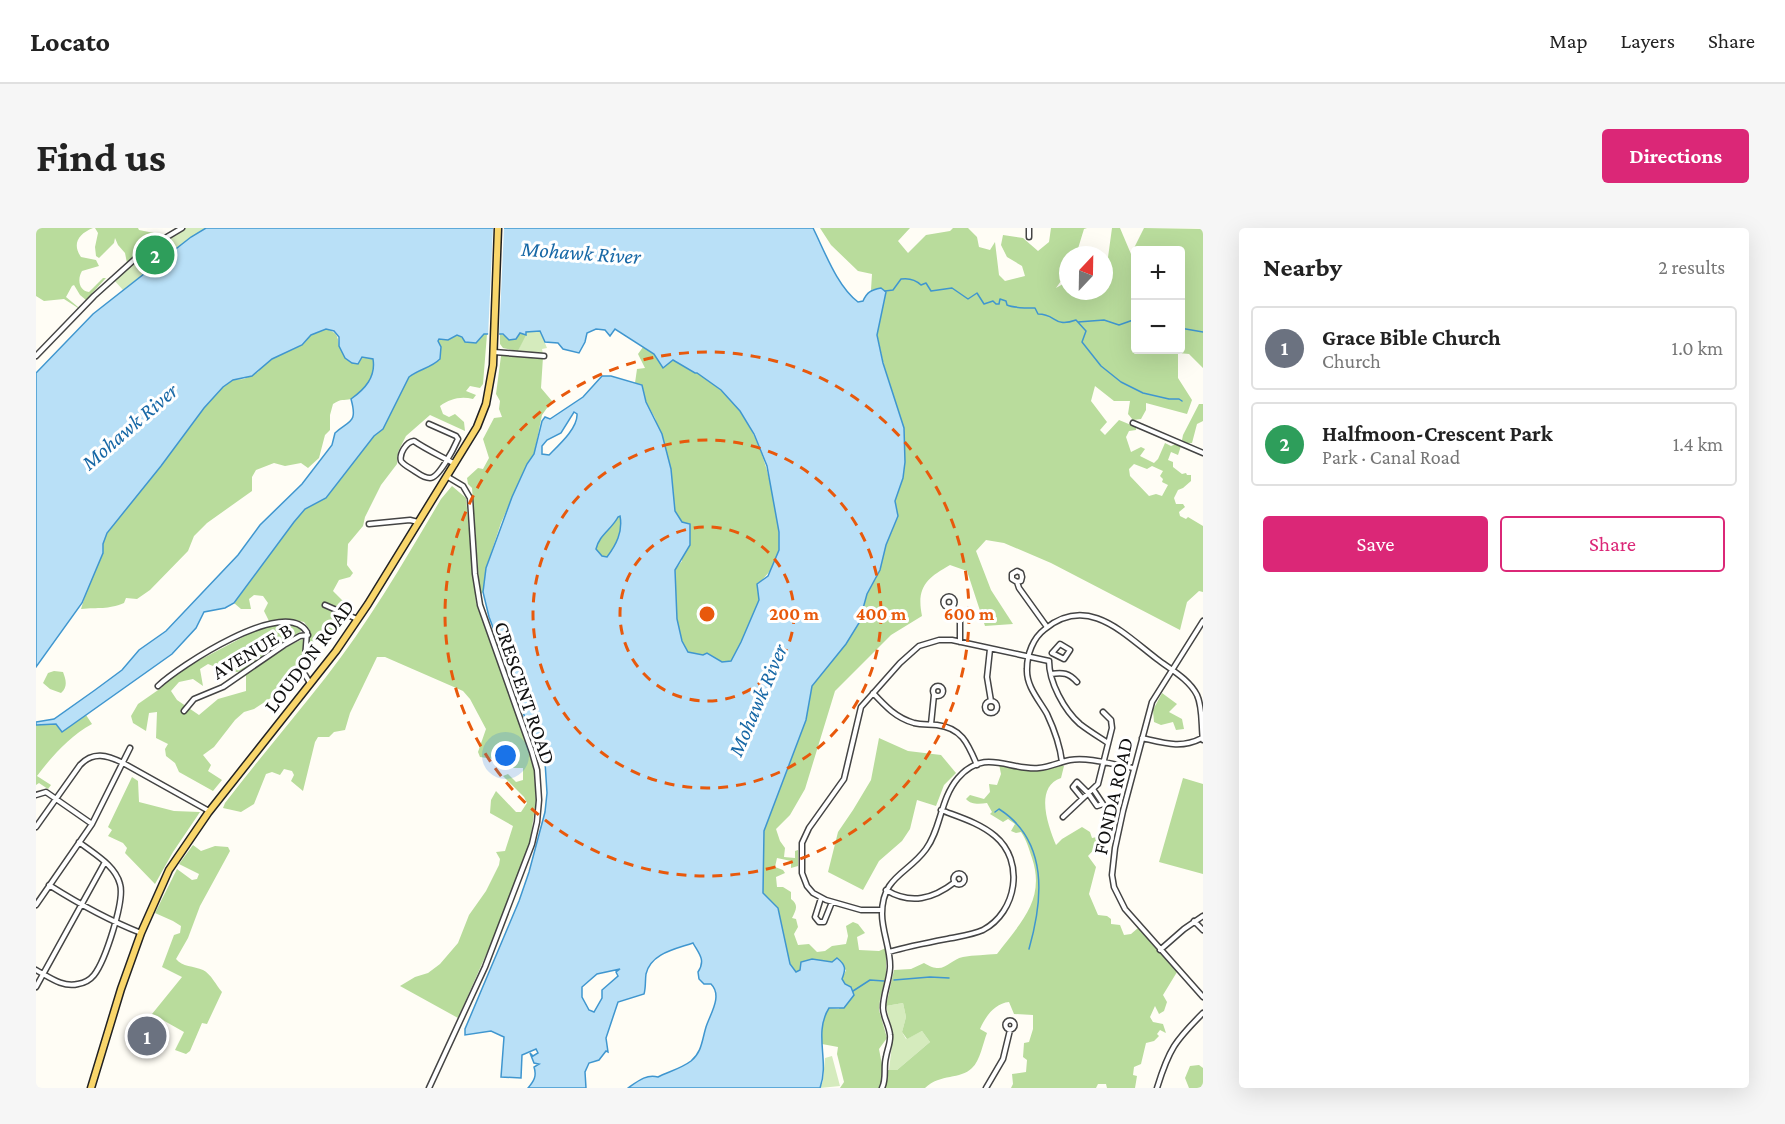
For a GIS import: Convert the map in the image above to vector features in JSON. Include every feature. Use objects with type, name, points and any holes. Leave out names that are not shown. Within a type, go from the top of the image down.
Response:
[{"type":"main road","name":"LOUDON ROAD","points":[[91,1088],[121,989],[141,933],[169,870],[209,812],[358,619],[474,434],[486,404],[494,352],[498,228]]},
{"type":"street","points":[[36,356],[94,296],[145,250],[182,228]]},
{"type":"street","points":[[1029,228],[1029,237]]},
{"type":"street","points":[[494,352],[544,356]]},
{"type":"street","points":[[1133,423],[1203,453]]},
{"type":"street","points":[[429,424],[457,438],[447,459],[437,475],[429,478],[421,476],[403,464],[400,458],[408,442],[414,441],[447,459],[456,464]]},
{"type":"street","name":"CRESCENT ROAD","points":[[429,1088],[501,928],[532,844],[539,800],[537,770],[532,752],[480,605],[475,574],[470,498],[463,486],[448,477]]},
{"type":"street","points":[[369,524],[410,520],[420,523]]},
{"type":"street","points":[[1017,582],[1047,627]]},
{"type":"street","points":[[325,605],[358,619]]},
{"type":"street","points":[[953,606],[960,618],[960,642]]},
{"type":"street","points":[[1062,762],[1055,732],[1028,681],[1027,669],[1028,657],[1037,637],[1047,627],[1071,617],[1097,618],[1120,628],[1192,687],[1201,701],[1203,739],[1177,746],[1142,738]]},
{"type":"street","name":"FONDA ROAD","points":[[1203,621],[1152,702],[1133,768],[1112,866],[1113,881],[1125,909],[1203,997]]},
{"type":"street","points":[[158,686],[181,667],[252,629],[294,622],[302,626],[308,635],[304,673],[310,683]]},
{"type":"street","name":"AVENUE B","points":[[184,711],[194,699],[223,687],[284,645],[300,636],[308,635]]},
{"type":"street","points":[[882,910],[861,910],[832,902],[813,893],[805,882],[801,856],[802,843],[808,828],[844,779],[861,707],[900,663],[919,646],[944,639],[1048,661]]},
{"type":"street","points":[[1052,653],[1064,659],[1070,650],[1060,644],[1052,653],[1048,661],[1051,674],[1063,702],[1076,720],[1108,743]]},
{"type":"street","points":[[990,649],[987,677],[991,701]]},
{"type":"street","points":[[1051,674],[1065,673],[1077,682]]},
{"type":"street","points":[[873,693],[892,713],[914,723],[950,727],[958,732],[967,744],[977,765]]},
{"type":"street","points":[[931,724],[934,694]]},
{"type":"street","points":[[1063,818],[1098,784],[1112,724],[1103,712]]},
{"type":"street","points":[[36,905],[92,824],[130,748]]},
{"type":"street","points":[[36,827],[80,765],[86,759],[104,755],[123,763],[209,812]]},
{"type":"street","points":[[882,1088],[885,1082],[885,1059],[890,1035],[883,1012],[883,998],[890,966],[882,910],[886,890],[896,877],[925,851],[941,810],[957,779],[977,765],[996,761],[1026,768],[1038,768],[1081,759],[1133,768]]},
{"type":"street","points":[[1082,798],[1073,787],[1074,784],[1079,783],[1097,806],[1103,804],[1093,789]]},
{"type":"street","points":[[36,795],[46,792],[92,824]]},
{"type":"street","points":[[889,952],[976,933],[994,922],[1010,899],[1014,872],[1006,849],[998,838],[982,827],[941,810]]},
{"type":"street","points":[[36,970],[61,983],[71,985],[90,980],[98,968],[115,923],[122,891],[118,877],[105,862],[79,842]]},
{"type":"street","points":[[36,987],[105,862]]},
{"type":"street","points":[[886,890],[905,899],[919,899],[935,895],[955,882]]},
{"type":"street","points":[[49,885],[82,906],[141,933]]},
{"type":"street","points":[[821,898],[815,918],[819,922],[824,922],[832,902]]},
{"type":"street","points":[[1160,950],[1203,916]]},
{"type":"street","points":[[1194,921],[1203,930]]},
{"type":"street","points":[[1157,1088],[1176,1041],[1203,1013]]},
{"type":"street","points":[[986,1088],[1003,1059],[1010,1030]]},
{"type":"green space","points":[[36,228],[93,228],[80,236],[77,248],[81,257],[96,260],[99,266],[82,271],[80,284],[89,292],[103,278],[106,278],[86,300],[74,285],[72,286],[66,297],[78,308],[64,299],[44,301],[36,296]]},
{"type":"green space","points":[[95,228],[138,228],[154,233],[152,239],[154,241],[127,263],[125,253],[115,238],[114,243],[99,258],[96,256],[98,233]]},
{"type":"green space","points":[[182,228],[206,228],[123,290],[113,279],[145,250]]},
{"type":"green space","points":[[820,228],[910,228],[898,241],[908,253],[926,235],[950,231],[953,228],[968,228],[977,237],[979,247],[990,250],[995,242],[999,275],[1005,281],[1025,276],[1022,266],[1007,257],[1001,245],[1003,235],[1023,238],[1038,251],[1049,242],[1051,228],[1087,228],[1084,229],[1079,246],[1059,246],[1059,284],[1056,288],[1059,286],[1059,300],[1113,300],[1113,246],[1110,246],[1112,228],[1120,228],[1131,254],[1131,354],[1178,354],[1178,378],[1192,400],[1187,414],[1146,403],[1146,410],[1141,419],[1133,420],[1128,414],[1130,401],[1114,401],[1095,386],[1091,401],[1107,422],[1100,430],[1105,435],[1119,420],[1136,427],[1136,430],[1129,431],[1126,437],[1131,452],[1141,447],[1145,449],[1140,456],[1154,463],[1165,443],[1171,446],[1176,444],[1181,446],[1178,455],[1171,452],[1168,460],[1173,462],[1173,467],[1182,474],[1191,475],[1191,481],[1178,490],[1174,498],[1176,504],[1183,504],[1185,507],[1179,512],[1180,516],[1186,519],[1188,517],[1203,526],[1203,592],[1199,591],[1187,602],[1180,630],[1051,563],[1004,543],[986,540],[976,551],[991,590],[1013,624],[985,626],[967,571],[950,565],[929,579],[922,591],[922,616],[891,635],[835,691],[805,789],[790,815],[776,829],[785,848],[784,857],[795,858],[795,851],[798,850],[798,866],[791,868],[791,861],[777,858],[775,867],[785,873],[776,877],[777,887],[783,887],[791,892],[791,899],[796,906],[792,918],[796,919],[798,927],[794,934],[798,945],[809,944],[817,952],[846,944],[848,936],[846,926],[853,922],[858,924],[865,933],[857,937],[859,950],[879,951],[886,948],[886,975],[879,1010],[887,1038],[879,1049],[883,1070],[897,1070],[930,1042],[922,1031],[907,1039],[902,1032],[906,1017],[903,1003],[886,1006],[894,970],[911,969],[924,963],[931,967],[942,968],[963,957],[997,954],[1022,921],[1033,899],[1036,886],[1035,873],[1029,848],[1021,832],[1011,831],[1015,824],[1008,819],[1003,822],[990,814],[992,812],[987,803],[973,803],[966,799],[970,795],[984,799],[990,792],[989,784],[997,785],[1001,774],[999,764],[1030,769],[1064,766],[1061,778],[1053,783],[1045,798],[1047,818],[1056,845],[1082,827],[1090,832],[1092,838],[1097,837],[1100,843],[1088,856],[1096,867],[1089,894],[1098,915],[1107,916],[1111,919],[1111,924],[1120,925],[1124,935],[1131,934],[1138,928],[1177,972],[1163,995],[1167,1002],[1164,1011],[1159,1014],[1155,1006],[1150,1017],[1153,1022],[1163,1024],[1166,1033],[1160,1030],[1157,1034],[1159,1036],[1154,1041],[1146,1043],[1141,1064],[1134,1067],[1133,1075],[1137,1076],[1135,1088],[1107,1088],[1106,1084],[1098,1084],[1096,1088],[1011,1088],[1012,1074],[1026,1072],[1027,1060],[1023,1057],[1024,1043],[1029,1042],[1033,1029],[1033,1015],[1014,1014],[1009,1002],[991,1011],[985,1020],[980,1029],[987,1033],[981,1052],[975,1065],[967,1072],[937,1080],[925,1088],[840,1088],[844,1082],[837,1054],[838,1047],[822,1044],[821,1035],[829,1008],[839,1009],[845,984],[842,979],[846,970],[832,962],[818,960],[796,972],[790,964],[770,901],[763,893],[764,831],[806,720],[812,686],[846,644],[859,623],[867,594],[880,570],[886,545],[898,517],[895,501],[903,478],[905,462],[877,334],[886,292],[881,288],[871,290],[872,274],[858,271],[831,245]],"holes":[[[1134,464],[1147,469],[1152,466],[1163,471],[1160,476],[1163,479],[1162,482],[1168,485],[1162,496],[1156,494],[1149,496],[1130,476],[1129,469]]]},
{"type":"green space","points":[[1144,228],[1203,229],[1203,368],[1189,354],[1185,354],[1185,246],[1135,246]]},
{"type":"green space","points":[[326,329],[336,334],[339,346],[362,357],[373,359],[374,365],[372,377],[362,393],[333,404],[330,430],[325,435],[319,458],[308,468],[301,463],[285,466],[274,463],[256,470],[252,477],[252,491],[207,523],[194,536],[188,551],[150,590],[137,599],[126,598],[124,603],[118,605],[81,609],[90,580],[103,554],[103,544],[107,533],[204,408],[223,387],[233,380],[244,379],[258,372],[272,359],[302,345],[311,335]]},
{"type":"green space","points":[[540,331],[547,348],[542,349],[543,354],[518,351],[526,332]]},
{"type":"green space","points":[[520,333],[526,335],[518,351],[503,348],[500,344],[500,334],[516,339]]},
{"type":"green space","points":[[484,334],[487,334],[483,384],[480,388],[470,386],[466,391],[476,395],[473,399],[455,399],[440,406],[443,414],[449,417],[455,414],[464,422],[465,431],[430,415],[406,436],[398,452],[397,464],[381,485],[363,526],[348,544],[347,565],[353,573],[350,577],[339,580],[333,591],[342,600],[352,605],[350,612],[334,633],[314,637],[312,666],[307,664],[310,630],[304,622],[269,621],[264,611],[268,603],[263,596],[254,595],[249,599],[251,609],[241,609],[234,603],[305,509],[326,498],[374,436],[383,429],[409,377],[440,360],[441,347],[437,340],[448,340],[457,335],[476,343]]},
{"type":"green space","points":[[643,347],[654,354],[663,368],[673,360],[697,372],[727,396],[748,425],[760,449],[768,474],[779,532],[779,550],[771,569],[757,584],[759,600],[731,662],[722,662],[707,653],[704,655],[688,652],[682,641],[677,619],[675,570],[682,561],[682,522],[675,511],[671,469],[655,418],[646,402],[642,385],[635,383],[637,369],[645,368],[638,354]]},
{"type":"green space","points":[[507,354],[539,359],[543,357],[541,388],[552,401],[542,415],[534,454],[527,464],[501,523],[486,568],[483,592],[480,595],[472,488],[467,478],[478,468],[483,469],[489,458],[483,439],[494,418],[502,417],[499,409],[500,401],[496,394],[501,356]]},
{"type":"green space","points":[[1199,404],[1203,404],[1203,421],[1197,424],[1192,443],[1185,443],[1182,440],[1183,435]]},
{"type":"green space","points":[[452,486],[466,498],[476,603],[526,742],[534,770],[536,800],[530,842],[497,930],[458,1018],[400,986],[415,977],[428,973],[440,964],[458,943],[469,915],[486,891],[499,865],[500,859],[496,852],[505,851],[513,826],[490,813],[491,800],[496,791],[516,812],[521,812],[527,803],[503,776],[508,774],[516,782],[523,780],[523,768],[513,768],[501,760],[480,757],[478,752],[486,729],[470,699],[463,691],[385,657],[377,657],[350,713],[345,730],[334,732],[329,737],[318,737],[315,742],[303,791],[291,781],[294,775],[292,771],[284,769],[280,775],[272,772],[266,774],[254,804],[241,812],[223,808],[357,635],[441,499]]},
{"type":"green space","points":[[618,516],[621,516],[621,527],[618,538],[607,557],[602,556],[596,549],[598,544]]},
{"type":"green space","points":[[294,625],[303,630],[270,650],[247,668],[238,672],[228,672],[208,664],[200,669],[203,686],[193,679],[179,682],[171,691],[177,700],[199,715],[218,699],[246,691],[246,674],[303,639],[303,676],[293,670],[289,686],[254,709],[244,712],[214,747],[203,755],[211,765],[208,771],[222,780],[213,791],[179,772],[175,763],[166,756],[165,749],[168,744],[156,738],[157,712],[149,713],[146,731],[133,723],[131,716],[138,704],[161,688],[179,671],[245,636],[252,629]]},
{"type":"green space","points":[[63,672],[66,681],[66,686],[61,693],[50,689],[43,683],[48,673]]},
{"type":"green space","points":[[1162,693],[1177,704],[1169,712],[1182,719],[1184,729],[1176,730],[1173,722],[1161,725],[1154,722],[1153,710]]},
{"type":"green space","points":[[86,715],[92,724],[62,747],[37,776],[51,785],[48,789],[39,783],[36,785],[36,725],[56,724],[62,732]]},
{"type":"green space","points":[[879,738],[908,751],[941,755],[956,773],[944,785],[936,806],[917,800],[910,829],[902,841],[879,861],[863,890],[828,872],[838,832],[871,780]]},
{"type":"green space","points":[[132,777],[138,781],[139,802],[174,811],[200,812],[155,884],[125,853],[127,848],[123,843],[108,836],[112,830],[108,827]]},
{"type":"green space","points":[[1183,778],[1203,784],[1203,874],[1159,862]]},
{"type":"green space","points":[[193,845],[201,851],[215,846],[228,847],[230,851],[200,906],[188,938],[176,959],[181,964],[206,972],[222,992],[207,1024],[202,1023],[190,1051],[186,1054],[175,1050],[184,1032],[152,1014],[182,977],[162,967],[174,935],[180,933],[181,926],[155,913],[177,869],[192,880],[197,879],[199,874],[179,864]]},
{"type":"green space","points":[[903,1003],[906,1017],[902,1032],[906,1039],[922,1031],[930,1042],[897,1070],[889,1070],[893,1036],[886,1006]]},
{"type":"green space","points":[[832,1056],[840,1086],[820,1088],[823,1081],[825,1058]]},
{"type":"green space","points":[[1199,1065],[1203,1068],[1203,1088],[1189,1088],[1185,1078],[1190,1066]]},
{"type":"water","name":"Mohawk River","points":[[206,228],[813,228],[838,278],[858,302],[863,301],[868,293],[875,290],[881,288],[886,292],[877,335],[883,363],[904,428],[905,462],[903,478],[895,501],[898,516],[886,545],[880,570],[867,594],[859,623],[846,644],[812,686],[806,720],[764,831],[763,893],[778,908],[790,964],[796,972],[800,970],[801,962],[812,959],[832,962],[837,958],[844,967],[842,979],[851,987],[854,995],[844,1008],[829,1008],[824,1018],[822,1028],[823,1078],[820,1088],[628,1088],[642,1079],[650,1076],[658,1077],[683,1066],[691,1061],[700,1050],[716,994],[711,984],[704,984],[699,979],[698,972],[702,960],[693,943],[672,950],[653,961],[646,974],[644,994],[618,1002],[606,1038],[608,1052],[606,1051],[599,1060],[589,1063],[585,1072],[586,1088],[528,1088],[534,1078],[534,1067],[539,1064],[534,1063],[530,1053],[533,1056],[538,1053],[536,1049],[522,1055],[521,1078],[501,1077],[504,1037],[491,1031],[465,1035],[465,1029],[519,901],[545,812],[547,793],[545,762],[525,719],[519,695],[489,617],[483,592],[486,568],[512,497],[534,454],[542,421],[545,417],[550,419],[583,397],[602,376],[611,376],[642,385],[646,402],[662,434],[671,469],[675,511],[682,522],[690,524],[690,545],[675,570],[677,619],[682,641],[688,652],[703,655],[707,653],[722,662],[731,661],[759,600],[757,584],[768,576],[779,550],[779,532],[767,466],[754,434],[740,411],[721,390],[697,373],[673,360],[663,368],[654,354],[615,329],[610,336],[605,330],[596,329],[587,333],[579,353],[563,349],[558,343],[545,342],[540,331],[526,332],[526,335],[520,333],[516,339],[509,340],[503,334],[484,334],[476,343],[465,342],[457,335],[448,340],[439,339],[440,359],[409,377],[383,429],[374,436],[326,498],[305,509],[234,603],[225,608],[204,612],[196,628],[172,654],[62,732],[56,724],[36,725],[36,722],[54,719],[95,690],[122,670],[139,650],[166,631],[238,555],[260,525],[302,484],[332,445],[335,433],[353,417],[351,399],[365,387],[373,371],[373,359],[362,357],[358,364],[345,358],[339,346],[339,337],[334,331],[326,329],[311,335],[302,345],[272,359],[252,376],[233,380],[223,387],[204,408],[107,533],[103,553],[82,603],[36,667],[36,373],[93,314],[191,237]],"holes":[[[574,412],[577,414],[576,419],[567,436],[549,455],[542,454],[542,446],[547,440],[561,433]],[[620,516],[621,522],[618,538],[607,557],[602,556],[596,549],[598,544]],[[620,969],[616,972],[618,976],[602,990],[602,998],[594,1012],[589,1010],[582,997],[582,987],[597,974]]]},
{"type":"pier","points":[[493,228],[504,228],[499,337],[488,337]]},
{"type":"waterway","points":[[885,291],[893,290],[901,279],[909,279],[921,285],[926,283],[931,291],[952,288],[968,299],[977,293],[984,304],[993,301],[999,304],[1000,299],[1006,301],[1010,306],[1035,308],[1038,314],[1049,316],[1059,322],[1076,320],[1086,331],[1082,342],[1101,366],[1121,382],[1143,393],[1182,401]]},
{"type":"waterway","points":[[1078,322],[1104,320],[1119,325],[1131,321]]},
{"type":"waterway","points":[[1185,329],[1203,332]]},
{"type":"waterway","points":[[995,812],[999,809],[1015,822],[1027,837],[1034,854],[1039,892],[1029,949]]},
{"type":"waterway","points":[[894,980],[949,978]]},
{"type":"waterway","points":[[853,991],[870,980],[884,981]]},
{"type":"place","name":"Halfmoon-Crescent Park","points":[[155,255]]},
{"type":"place","name":"Grace Bible Church","points":[[147,1036]]}]
